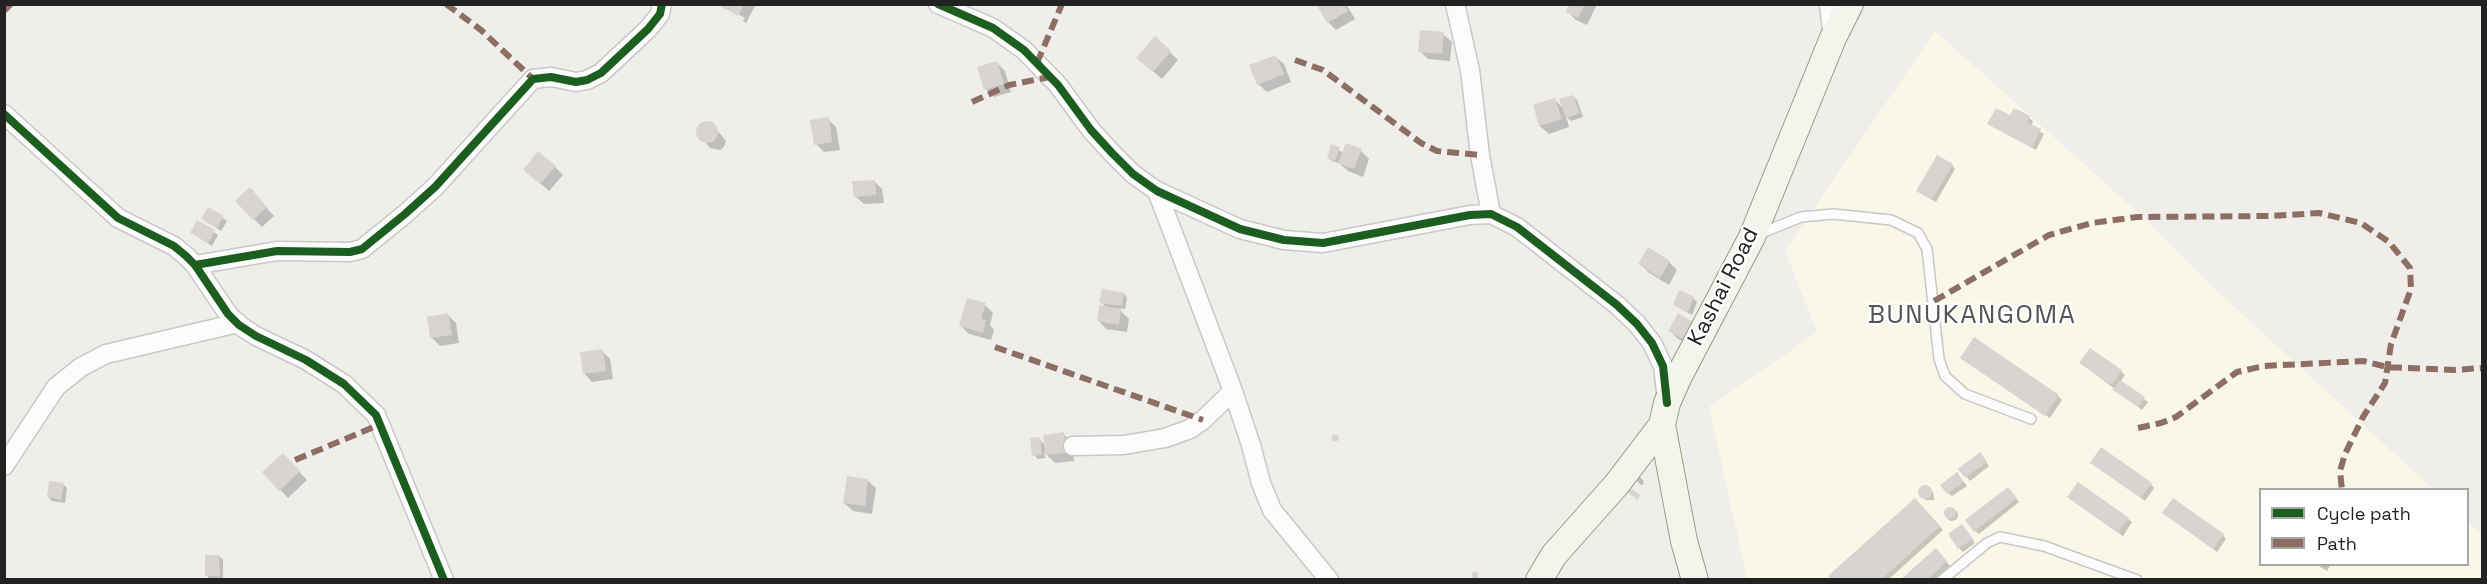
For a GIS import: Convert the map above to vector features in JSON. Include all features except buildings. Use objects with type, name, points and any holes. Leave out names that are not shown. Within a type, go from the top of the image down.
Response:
[{"type":"street","points":[[195,265],[277,251],[350,252],[362,249],[435,187],[533,79],[551,77],[576,82],[587,80],[601,73],[648,29],[660,14],[662,4]]},
{"type":"street","points":[[938,4],[993,28],[1024,50],[1058,85],[1112,153],[1157,191],[1240,229],[1284,240],[1323,243],[1444,220],[1491,214],[1517,227],[1532,238],[1617,305],[1637,324],[1652,343],[1663,366],[1664,414],[1684,541],[1695,579]]},
{"type":"street","points":[[1455,4],[1470,70],[1480,155],[1491,214]]},
{"type":"street","points":[[1829,4],[1833,38]]},
{"type":"street","name":"Kashai Road","points":[[1539,579],[1554,555],[1617,484],[1664,414],[1678,378],[1752,237],[1833,38],[1850,4]]},
{"type":"street","points":[[4,114],[118,218],[174,246],[195,265],[228,314],[238,323],[256,336],[306,360],[344,384],[376,416],[444,579]]},
{"type":"street","points":[[1157,191],[1233,391],[1261,483],[1272,510],[1329,579]]},
{"type":"street","points":[[4,466],[56,387],[81,367],[106,354],[238,323]]},
{"type":"street","points":[[1073,446],[1124,445],[1165,438],[1190,429],[1203,420],[1233,391]]},
{"type":"lane","points":[[1752,237],[1801,217],[1833,214],[1891,220],[1918,233],[1928,249],[1939,359],[1944,376],[1965,394],[2031,419]]},
{"type":"lane","points":[[1942,579],[1986,543],[2000,537],[2044,546],[2137,579]]},
{"type":"shaded area","points":[[1935,31],[2141,215],[2204,279],[2432,488],[2259,488],[2259,566],[2469,566],[2469,522],[2482,535],[2482,579],[1747,579],[1709,407],[1817,332],[1785,251]]},
{"type":"marked path","points":[[4,11],[11,4]]},
{"type":"marked path","points":[[446,4],[481,30],[533,79]]},
{"type":"marked path","points":[[1037,63],[1062,4]]},
{"type":"marked path","points":[[1295,60],[1323,70],[1421,143],[1437,151],[1480,155]]},
{"type":"marked path","points":[[972,102],[1009,85],[1050,77]]},
{"type":"marked path","points":[[1934,301],[2049,235],[2092,223],[2137,217],[2272,216],[2319,213],[2361,223],[2389,242],[2410,268],[2411,289],[2391,344],[2385,383],[2363,417],[2345,454],[2340,471],[2342,488]]},
{"type":"marked path","points":[[995,347],[1203,420]]},
{"type":"marked path","points":[[2138,428],[2176,417],[2237,372],[2264,366],[2363,361],[2387,367],[2453,370],[2482,368]]},
{"type":"marked path","points":[[295,460],[381,424]]},
{"type":"cycle path","points":[[195,265],[277,251],[350,252],[362,249],[435,187],[533,79],[551,77],[576,82],[587,80],[601,73],[648,29],[660,14],[662,4]]},
{"type":"cycle path","points":[[938,4],[993,28],[1024,50],[1058,85],[1091,130],[1133,174],[1157,191],[1240,229],[1284,240],[1323,243],[1470,215],[1491,214],[1517,227],[1617,305],[1637,324],[1652,343],[1663,366],[1667,403]]},
{"type":"cycle path","points":[[4,114],[118,218],[174,246],[186,256],[195,265],[228,314],[239,325],[256,336],[306,360],[344,384],[376,415],[444,580]]},
{"type":"district","name":"BUNUKANGOMA","points":[[1972,316]]}]
